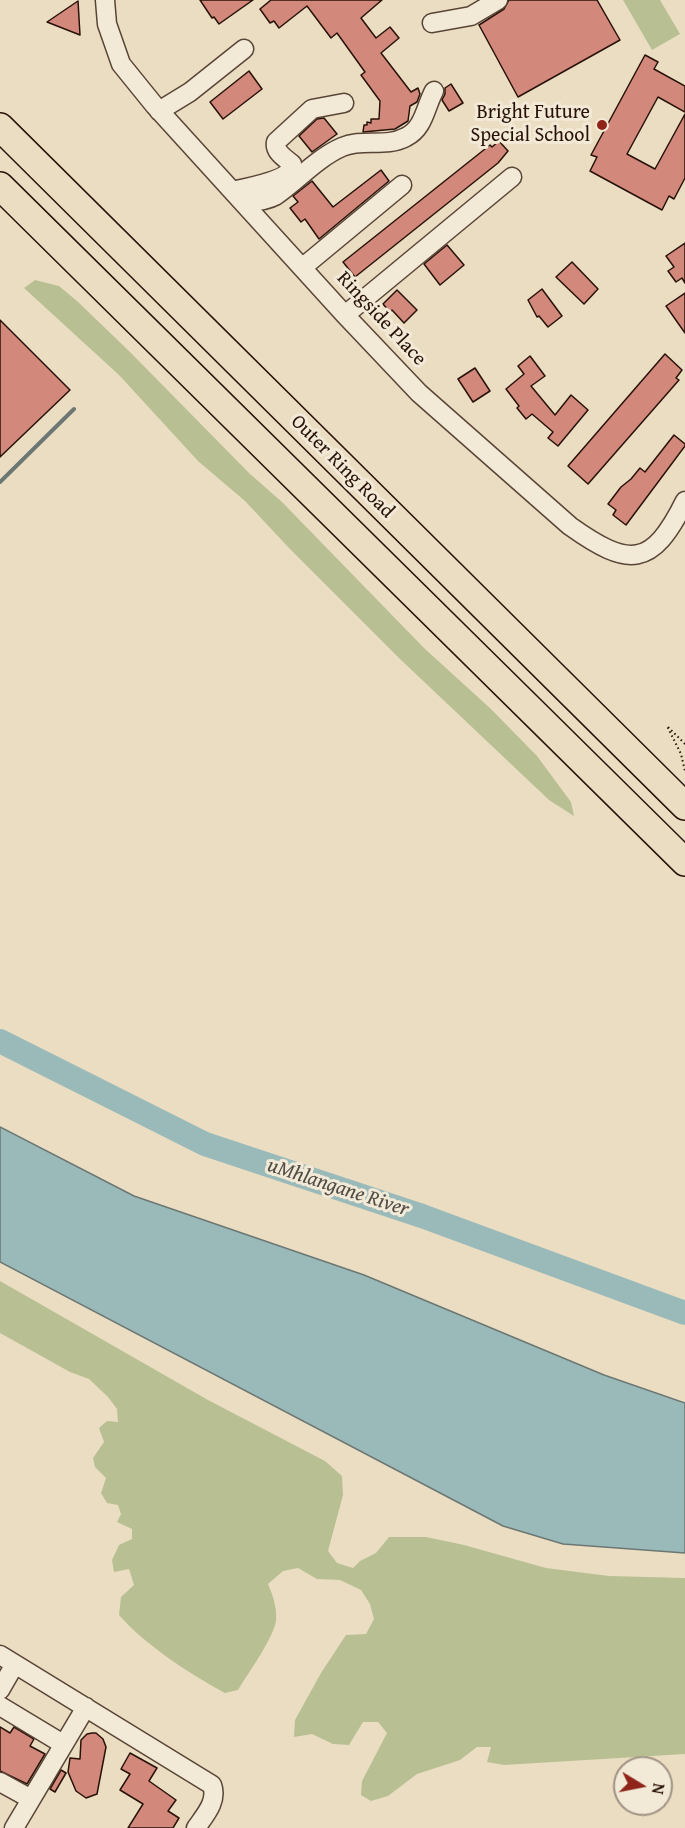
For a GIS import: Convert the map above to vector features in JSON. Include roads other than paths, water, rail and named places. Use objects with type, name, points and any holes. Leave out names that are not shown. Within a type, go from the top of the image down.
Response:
[{"type":"highway","name":"Outer Ring Road","points":[[0,127],[685,806]]},
{"type":"highway","name":"Outer Ring Road","points":[[0,186],[685,862]]},
{"type":"street","name":"Ringside Place","points":[[105,0],[107,24],[121,64],[159,111],[345,315],[444,417],[570,526],[595,544],[614,552],[631,555],[644,554],[659,544],[685,501]]},
{"type":"street","points":[[432,23],[471,16],[498,0]]},
{"type":"street","points":[[159,111],[190,92],[244,49]]},
{"type":"street","points":[[238,197],[274,196],[304,172],[345,146],[376,144],[405,138],[417,129],[434,92]]},
{"type":"street","points":[[238,197],[292,169],[292,164],[277,151],[276,141],[312,109],[344,104]]},
{"type":"street","points":[[345,315],[512,177]]},
{"type":"street","points":[[303,267],[402,186]]},
{"type":"street","points":[[0,1690],[8,1659],[212,1785],[215,1792],[214,1800],[196,1828]]},
{"type":"street","points":[[0,1706],[63,1744]]},
{"type":"street","points":[[14,1828],[86,1707]]},
{"type":"street","points":[[0,1782],[31,1799]]},
{"type":"water","points":[[0,1127],[134,1196],[364,1275],[604,1375],[685,1403],[685,1553],[563,1544],[503,1526],[0,1262]]},
{"type":"waterway","points":[[0,482],[74,409]]},
{"type":"waterway","name":"uMhlangane River","points":[[0,1041],[205,1144],[422,1216],[685,1313]]},
{"type":"place","name":"Bright Future Special School","points":[[602,125]]}]
